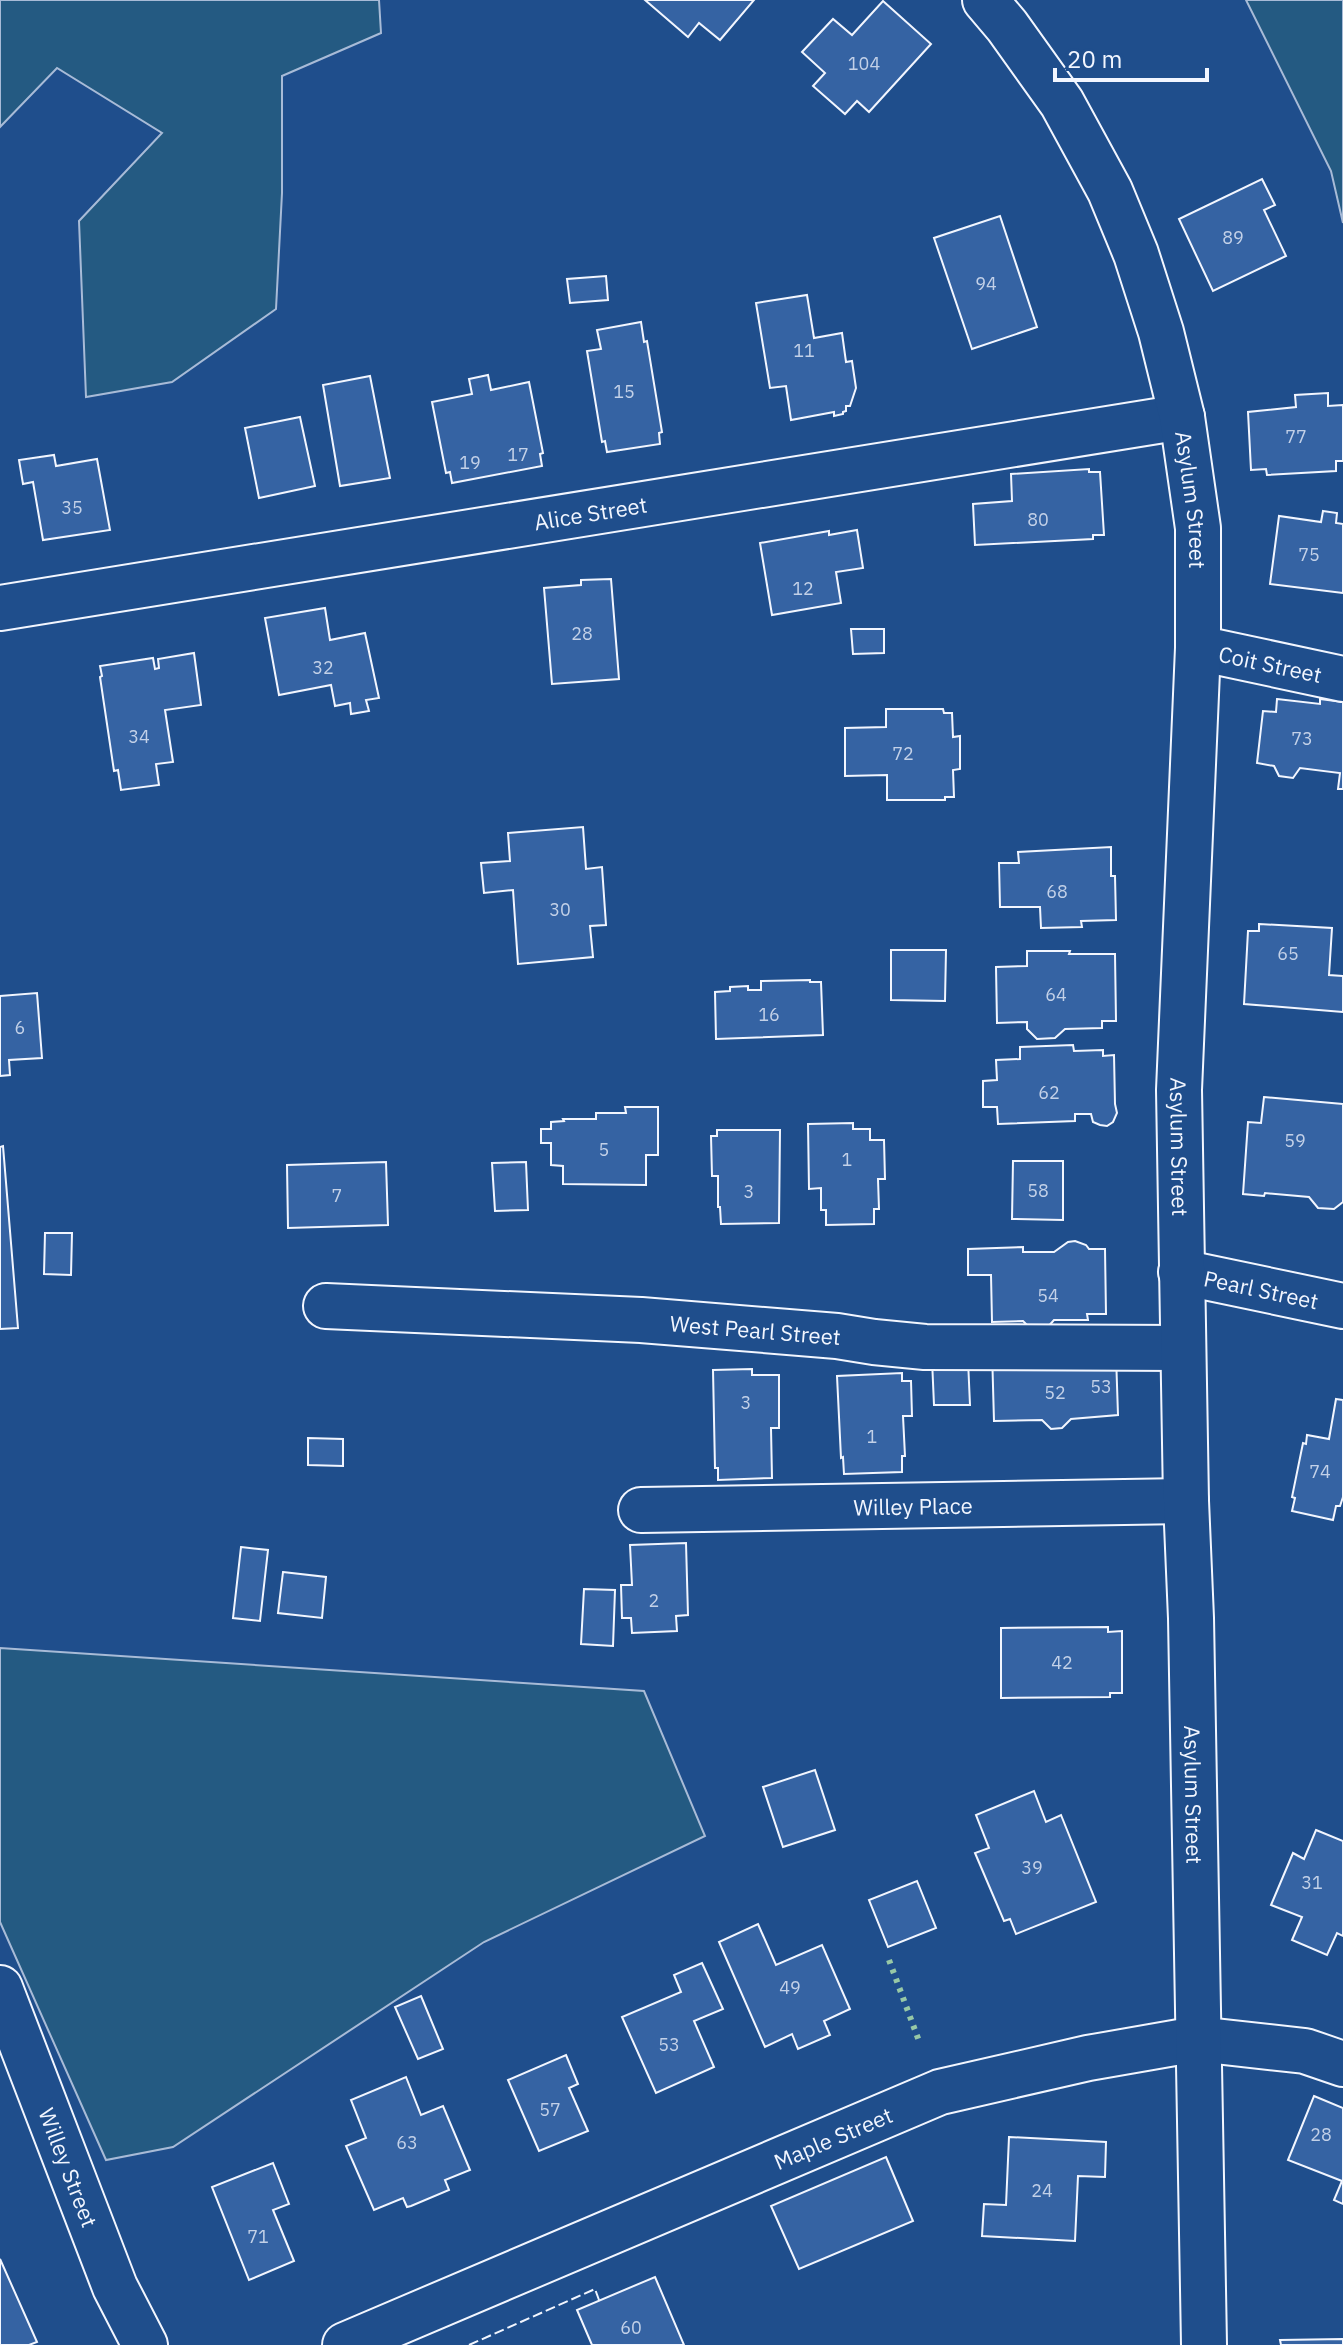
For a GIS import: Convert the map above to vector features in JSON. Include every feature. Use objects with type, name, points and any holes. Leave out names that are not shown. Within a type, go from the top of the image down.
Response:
[{"type":"street","name":"Asylum Street","points":[[985,0],[1062,103],[1110,191],[1136,254],[1161,332],[1182,417],[1198,528],[1198,648],[1179,1090],[1204,2345]]},
{"type":"street","name":"Alice Street","points":[[0,608],[1182,417]]},
{"type":"street","name":"Coit Street","points":[[1198,648],[1343,679]]},
{"type":"street","name":"Pearl Street","points":[[1181,1272],[1343,1306]]},
{"type":"street","name":"West Pearl Street","points":[[326,1306],[641,1320],[837,1336],[925,1347],[1183,1348]]},
{"type":"street","name":"Willey Place","points":[[641,1510],[1186,1501]]},
{"type":"street","name":"Willey Street","points":[[0,1988],[115,2287],[145,2345]]},
{"type":"street","name":"Maple Street","points":[[345,2345],[940,2092],[1088,2058],[1197,2039],[1305,2051],[1343,2064]]},
{"type":"shaded area","points":[[0,0],[379,0],[381,33],[282,76],[282,193],[276,309],[172,382],[86,397],[79,221],[162,133],[57,68],[0,127]]},
{"type":"shaded area","points":[[1246,0],[1343,0],[1343,223],[1331,171]]},
{"type":"shaded area","points":[[0,1648],[644,1691],[705,1836],[484,1942],[173,2147],[106,2160],[0,1922]]},
{"type":"building","points":[[645,0],[754,0],[720,40],[699,23],[688,37]]},
{"type":"building","points":[[883,1],[931,44],[869,112],[857,101],[845,114],[813,86],[825,73],[802,52],[833,19],[852,35]]},
{"type":"building","points":[[1262,179],[1275,205],[1264,210],[1286,256],[1213,291],[1179,219]]},
{"type":"building","points":[[1000,216],[1037,327],[972,349],[934,238]]},
{"type":"building","points":[[606,276],[608,300],[570,303],[567,279]]},
{"type":"building","points":[[807,295],[814,338],[842,333],[846,362],[852,361],[856,388],[850,406],[846,406],[843,414],[834,416],[834,412],[791,420],[786,386],[770,388],[756,303]]},
{"type":"building","points":[[641,322],[662,432],[659,433],[660,444],[607,452],[605,441],[602,442],[587,351],[601,349],[597,330]]},
{"type":"building","points":[[488,375],[491,390],[529,382],[543,453],[540,454],[542,466],[452,483],[450,472],[446,473],[432,402],[472,394],[469,379]]},
{"type":"building","points":[[370,376],[390,478],[340,486],[323,385]]},
{"type":"building","points":[[1328,393],[1328,406],[1343,405],[1343,461],[1336,461],[1336,471],[1267,475],[1266,469],[1251,470],[1248,412],[1296,407],[1295,395]]},
{"type":"building","points":[[300,417],[315,486],[259,498],[245,428]]},
{"type":"building","points":[[54,455],[56,466],[97,459],[110,530],[43,540],[33,482],[23,484],[19,460]]},
{"type":"building","points":[[1089,469],[1089,472],[1100,472],[1104,535],[1093,535],[1093,539],[975,545],[973,504],[1012,501],[1011,474]]},
{"type":"building","points":[[1323,511],[1337,513],[1336,523],[1343,524],[1343,593],[1270,584],[1279,516],[1321,522]]},
{"type":"building","points":[[857,530],[863,568],[836,572],[841,603],[772,615],[760,543],[829,531],[829,535]]},
{"type":"building","points":[[611,579],[619,679],[552,684],[544,588],[581,585],[581,580]]},
{"type":"building","points":[[325,608],[330,640],[365,633],[379,698],[366,700],[369,711],[351,714],[350,703],[335,706],[331,685],[279,695],[265,618]]},
{"type":"building","points":[[851,629],[884,629],[884,653],[853,654]]},
{"type":"building","points":[[194,653],[201,705],[165,710],[173,762],[156,764],[159,785],[121,790],[118,770],[114,771],[100,666],[153,658],[155,669],[159,668],[158,659]]},
{"type":"building","points":[[1277,699],[1320,704],[1320,699],[1343,702],[1343,789],[1338,789],[1340,773],[1300,768],[1293,778],[1279,776],[1274,766],[1257,763],[1263,711],[1276,712]]},
{"type":"building","points":[[886,709],[943,709],[944,713],[952,713],[953,737],[960,736],[960,769],[953,770],[954,797],[945,797],[945,800],[887,800],[887,775],[845,776],[845,728],[886,727]]},
{"type":"building","points":[[583,827],[586,869],[602,867],[606,925],[590,926],[593,957],[518,964],[513,890],[484,893],[481,863],[510,861],[508,833]]},
{"type":"building","points":[[1111,847],[1116,920],[1081,921],[1082,927],[1041,928],[1040,907],[1000,907],[999,863],[1019,863],[1018,852]]},
{"type":"building","points":[[1259,924],[1332,928],[1329,975],[1343,976],[1343,1012],[1244,1004],[1248,931],[1259,931]]},
{"type":"building","points":[[891,950],[946,950],[945,1001],[891,1000]]},
{"type":"building","points":[[1027,951],[1115,954],[1116,1021],[1102,1021],[1102,1028],[1065,1029],[1055,1038],[1037,1039],[1027,1029],[1027,1022],[997,1023],[996,967],[1027,966]]},
{"type":"building","points":[[761,981],[821,982],[823,1035],[716,1039],[715,992],[748,986],[748,990],[761,990]]},
{"type":"building","points":[[37,993],[42,1058],[9,1060],[10,1075],[0,1076],[0,996]]},
{"type":"building","points":[[1073,1045],[1074,1051],[1103,1050],[1103,1056],[1114,1055],[1117,1113],[1113,1122],[1107,1126],[1100,1125],[1093,1122],[1091,1114],[1075,1114],[1075,1121],[998,1124],[997,1107],[983,1107],[983,1081],[997,1080],[996,1060],[1020,1059],[1020,1047]]},
{"type":"building","points":[[1264,1097],[1343,1104],[1343,1202],[1334,1209],[1318,1208],[1309,1197],[1243,1194],[1248,1122],[1261,1123]]},
{"type":"building","points":[[625,1107],[658,1107],[658,1155],[646,1155],[646,1185],[563,1184],[563,1166],[551,1165],[551,1143],[541,1143],[541,1129],[551,1129],[551,1122],[563,1119],[596,1119],[596,1113],[626,1113]]},
{"type":"building","points":[[853,1123],[853,1129],[870,1129],[870,1140],[884,1140],[885,1179],[878,1179],[879,1209],[874,1209],[874,1224],[826,1225],[826,1210],[821,1210],[821,1188],[809,1189],[808,1124]]},
{"type":"building","points":[[717,1130],[780,1130],[779,1223],[721,1224],[718,1176],[712,1176],[711,1136],[717,1136]]},
{"type":"building","points":[[3,1146],[18,1328],[0,1329],[0,1147]]},
{"type":"building","points":[[1013,1161],[1063,1161],[1063,1220],[1012,1219]]},
{"type":"building","points":[[386,1162],[388,1225],[288,1228],[287,1165]]},
{"type":"building","points":[[526,1162],[528,1210],[495,1211],[492,1163]]},
{"type":"building","points":[[45,1233],[72,1233],[71,1275],[44,1274]]},
{"type":"building","points":[[1075,1241],[1089,1249],[1105,1249],[1106,1314],[1087,1314],[1088,1320],[1054,1320],[1046,1329],[1031,1329],[1023,1321],[992,1322],[991,1275],[968,1275],[968,1249],[1023,1247],[1023,1252],[1054,1252]]},
{"type":"building","points":[[992,1351],[1116,1355],[1118,1415],[1071,1419],[1062,1428],[1051,1429],[1042,1420],[994,1421]]},
{"type":"building","points":[[932,1360],[968,1360],[970,1405],[934,1405]]},
{"type":"building","points":[[752,1369],[752,1375],[779,1375],[779,1428],[771,1428],[772,1478],[718,1480],[718,1468],[715,1468],[713,1370]]},
{"type":"building","points":[[902,1373],[902,1381],[911,1381],[912,1416],[903,1416],[905,1456],[902,1456],[902,1472],[844,1474],[837,1376]]},
{"type":"building","points":[[1336,1399],[1343,1400],[1343,1497],[1340,1506],[1336,1506],[1333,1520],[1292,1511],[1295,1498],[1292,1497],[1303,1443],[1306,1444],[1307,1435],[1329,1439]]},
{"type":"building","points":[[308,1438],[343,1439],[343,1466],[308,1465]]},
{"type":"building","points":[[686,1543],[688,1615],[676,1616],[677,1631],[632,1633],[631,1618],[622,1618],[621,1585],[632,1585],[630,1545]]},
{"type":"building","points":[[241,1547],[268,1550],[260,1621],[233,1618]]},
{"type":"building","points":[[283,1572],[326,1577],[322,1618],[278,1613]]},
{"type":"building","points":[[584,1589],[615,1590],[613,1646],[581,1644]]},
{"type":"building","points":[[1108,1627],[1108,1632],[1122,1631],[1122,1693],[1110,1693],[1110,1697],[1001,1698],[1001,1628]]},
{"type":"building","points":[[815,1770],[835,1830],[783,1847],[763,1787]]},
{"type":"building","points":[[1034,1791],[1046,1822],[1061,1815],[1096,1902],[1016,1934],[1010,1919],[1004,1921],[975,1853],[989,1848],[976,1815]]},
{"type":"building","points":[[1316,1830],[1343,1841],[1343,1936],[1337,1933],[1327,1955],[1292,1940],[1302,1917],[1271,1905],[1293,1853],[1304,1859]]},
{"type":"building","points":[[917,1881],[936,1928],[888,1947],[869,1900]]},
{"type":"building","points":[[758,1924],[776,1965],[822,1945],[850,2009],[824,2021],[830,2035],[798,2049],[792,2034],[765,2047],[719,1942]]},
{"type":"building","points":[[702,1963],[723,2009],[694,2021],[714,2067],[656,2093],[622,2017],[681,1992],[674,1975]]},
{"type":"building","points":[[421,1996],[443,2049],[418,2059],[395,2007]]},
{"type":"building","points":[[566,2055],[578,2084],[569,2088],[588,2131],[539,2151],[508,2080]]},
{"type":"building","points":[[406,2077],[421,2115],[443,2106],[470,2170],[445,2180],[449,2190],[411,2206],[407,2207],[403,2198],[374,2210],[346,2146],[366,2138],[351,2100]]},
{"type":"building","points":[[1314,2096],[1343,2108],[1343,2204],[1334,2200],[1342,2181],[1288,2160]]},
{"type":"building","points":[[1009,2137],[1106,2142],[1105,2177],[1078,2176],[1075,2241],[982,2236],[984,2204],[1006,2205]]},
{"type":"building","points":[[886,2157],[913,2221],[799,2269],[771,2206]]},
{"type":"building","points":[[273,2163],[289,2204],[273,2210],[294,2261],[249,2280],[212,2187]]},
{"type":"building","points":[[0,2259],[37,2342],[0,2345]]},
{"type":"building","points":[[655,2277],[684,2345],[592,2345],[577,2310]]},
{"type":"building","points":[[1343,2339],[1343,2345],[1281,2345],[1280,2340]]},
{"type":"hedge","points":[[889,1960],[919,2041]]},
{"type":"fence","points":[[469,2345],[595,2289],[599,2300]]}]
